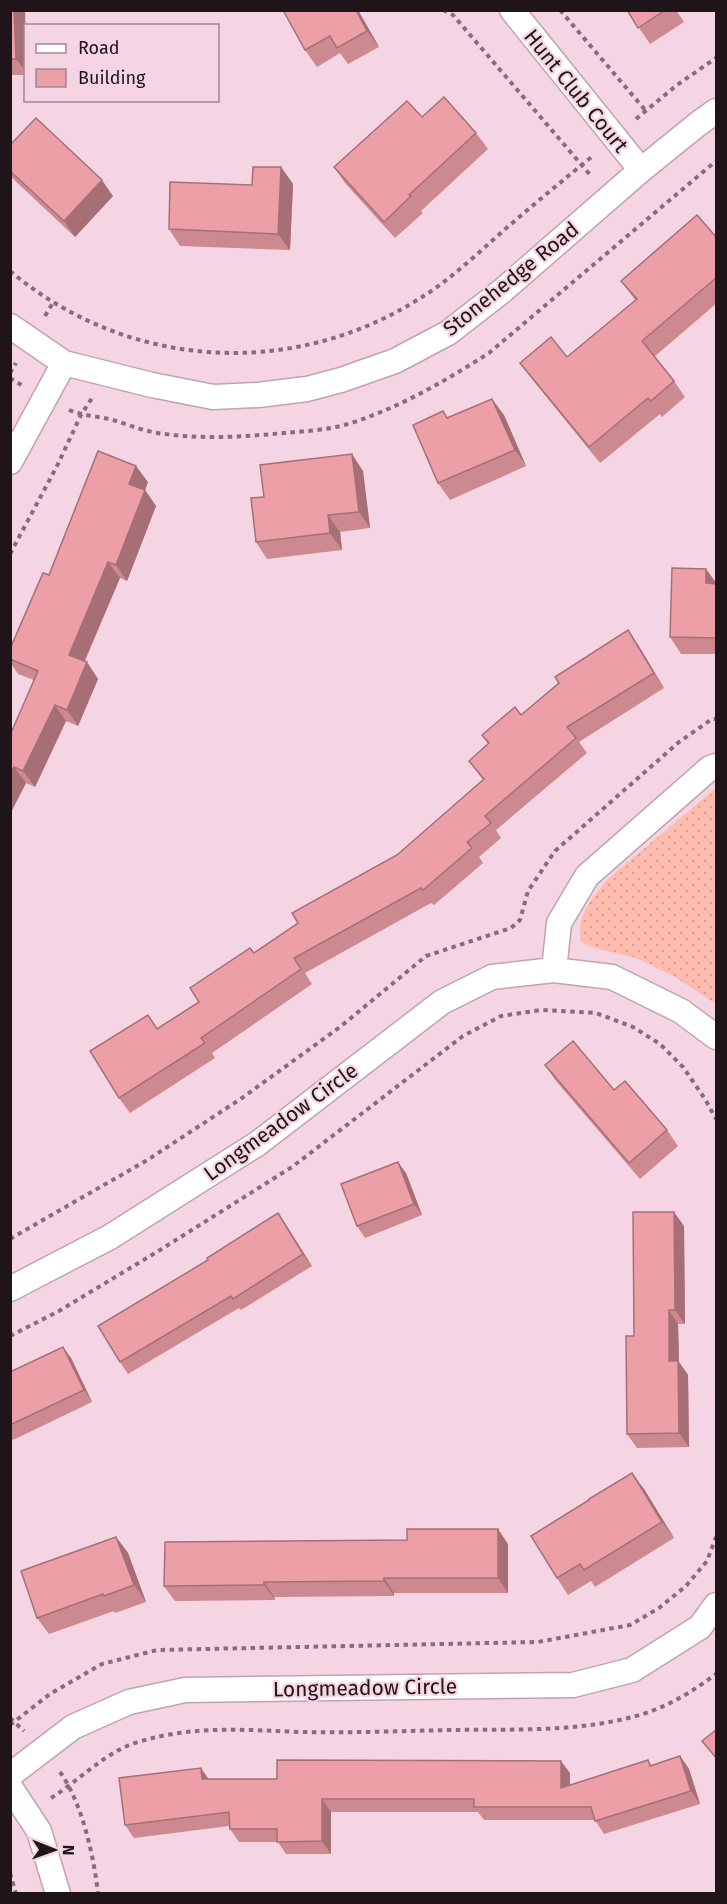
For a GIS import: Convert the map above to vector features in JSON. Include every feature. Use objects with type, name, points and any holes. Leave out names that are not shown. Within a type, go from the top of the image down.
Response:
[{"type":"street","name":"Hunt Club Court","points":[[512,10],[641,170]]},
{"type":"street","name":"Stonehedge Road","points":[[10,326],[64,363],[152,386],[213,397],[258,395],[307,388],[341,380],[395,361],[448,333],[502,291],[641,170],[717,111]]},
{"type":"street","points":[[10,462],[64,363]]},
{"type":"street","points":[[554,970],[559,923],[587,876],[710,768],[717,766]]},
{"type":"street","name":"Longmeadow Circle","points":[[10,1289],[110,1237],[257,1144],[442,1002],[492,977],[554,970],[612,977],[681,1011],[717,1037]]},
{"type":"street","name":"Longmeadow Circle","points":[[10,1775],[73,1727],[129,1702],[185,1690],[573,1685],[633,1670],[700,1627],[717,1605]]},
{"type":"street","points":[[10,1787],[39,1832],[57,1893]]},
{"type":"path","points":[[443,10],[453,15],[594,180]]},
{"type":"path","points":[[560,10],[646,111]]},
{"type":"path","points":[[10,271],[46,297],[103,328],[154,345],[216,352],[262,353],[328,341],[382,319],[423,297],[677,85],[717,58]]},
{"type":"path","points":[[10,554],[57,466],[81,415],[92,398]]},
{"type":"path","points":[[10,1239],[149,1159],[242,1098],[340,1027],[426,956],[511,927],[520,920],[528,891],[555,851],[679,742],[712,719],[717,719]]},
{"type":"path","points":[[10,1336],[58,1311],[150,1257],[292,1167],[463,1036],[501,1016],[541,1010],[596,1013],[633,1027],[660,1044],[683,1067],[717,1119]]},
{"type":"path","points":[[98,1893],[95,1868],[83,1821],[65,1779],[44,1750],[12,1721],[50,1694],[102,1664],[157,1650],[538,1642],[630,1625],[659,1608],[686,1586],[706,1561],[717,1537]]},
{"type":"path","points":[[51,1798],[68,1788],[109,1756],[136,1742],[178,1731],[204,1729],[310,1732],[554,1729],[609,1723],[651,1711],[690,1692],[717,1674]]},
{"type":"path","points":[[10,1873],[16,1893]]},
{"type":"shaded area","points":[[716,788],[716,1004],[675,977],[636,958],[594,948],[581,942],[580,932],[587,907],[609,878]]},
{"type":"building","points":[[10,10],[14,10],[16,59],[10,59]]},
{"type":"building","points":[[283,10],[356,10],[367,31],[337,48],[330,36],[305,50]]},
{"type":"building","points":[[627,10],[665,10],[638,28]]},
{"type":"building","points":[[444,97],[476,133],[409,195],[411,196],[384,222],[334,167],[407,101],[422,117]]},
{"type":"building","points":[[36,118],[102,180],[64,221],[10,171],[10,145]]},
{"type":"building","points":[[253,167],[281,167],[278,234],[169,229],[170,182],[252,185]]},
{"type":"building","points":[[697,215],[717,238],[717,277],[642,341],[674,381],[651,401],[648,398],[589,447],[520,363],[551,337],[567,357],[637,299],[621,281]]},
{"type":"building","points":[[492,399],[515,450],[438,483],[413,425],[443,411],[447,418]]},
{"type":"building","points":[[98,451],[136,466],[129,484],[145,490],[116,565],[108,562],[69,655],[87,662],[67,710],[55,705],[23,771],[14,767],[10,774],[10,733],[38,671],[10,659],[10,649],[43,573],[49,575]]},
{"type":"building","points":[[352,454],[359,512],[328,515],[330,533],[256,542],[251,498],[264,497],[260,465]]},
{"type":"building","points":[[672,568],[706,569],[706,583],[717,584],[717,638],[670,637]]},
{"type":"building","points":[[628,630],[654,673],[567,727],[576,738],[485,816],[491,823],[467,842],[472,848],[423,890],[421,888],[294,958],[301,969],[201,1038],[205,1043],[119,1098],[90,1051],[148,1015],[157,1029],[199,1002],[190,988],[250,948],[254,953],[298,923],[292,913],[397,855],[484,779],[469,761],[489,743],[482,735],[515,707],[521,715],[559,683],[555,677]]},
{"type":"building","points":[[573,1041],[614,1090],[625,1081],[667,1130],[629,1163],[545,1065]]},
{"type":"building","points":[[398,1162],[414,1204],[357,1226],[341,1184]]},
{"type":"building","points":[[633,1212],[674,1212],[675,1310],[669,1310],[669,1361],[678,1361],[679,1433],[627,1434],[626,1336],[634,1336]]},
{"type":"building","points":[[278,1213],[303,1254],[233,1299],[231,1296],[120,1362],[98,1326],[208,1260],[207,1258]]},
{"type":"building","points":[[63,1347],[84,1390],[10,1425],[10,1372]]},
{"type":"building","points":[[632,1473],[662,1522],[584,1570],[580,1564],[557,1578],[531,1536]]},
{"type":"building","points":[[407,1529],[498,1529],[498,1578],[384,1578],[384,1581],[164,1586],[165,1542],[407,1540]]},
{"type":"building","points":[[116,1537],[134,1585],[37,1618],[21,1571]]},
{"type":"building","points":[[717,1729],[717,1759],[702,1741]]},
{"type":"building","points":[[680,1756],[691,1791],[595,1821],[591,1807],[474,1807],[474,1799],[322,1799],[322,1841],[277,1842],[277,1829],[230,1829],[229,1812],[125,1825],[119,1778],[201,1768],[202,1779],[277,1779],[277,1760],[561,1761],[561,1788],[648,1760],[650,1766]]}]
